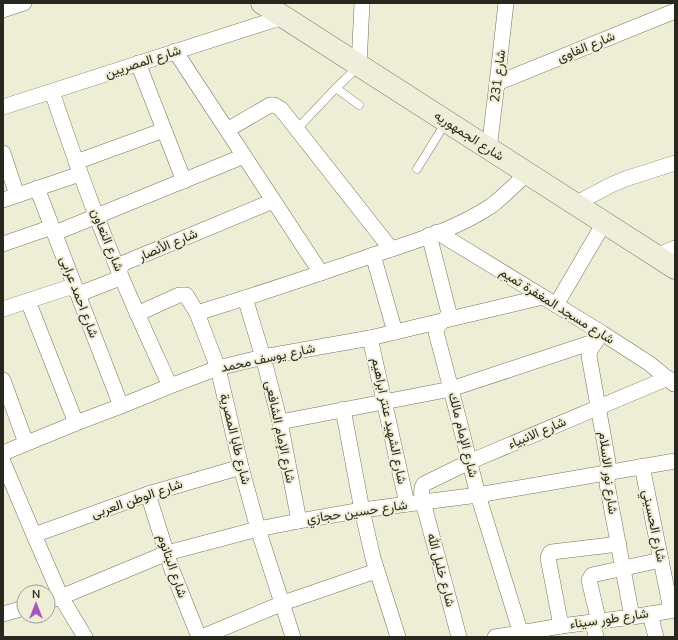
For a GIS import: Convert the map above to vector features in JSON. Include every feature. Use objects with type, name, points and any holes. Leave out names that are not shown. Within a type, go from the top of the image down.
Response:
[{"type":"main road","name":"شارع الجمهوريه","points":[[262,3],[604,222],[666,252],[675,268]]},
{"type":"street","points":[[3,10],[24,3]]},
{"type":"street","points":[[359,66],[362,3]]},
{"type":"street","name":"شارع 231","points":[[488,149],[498,83],[506,3]]},
{"type":"street","name":"شارع الفاوى","points":[[498,83],[675,12]]},
{"type":"street","name":"شارع المصريين","points":[[3,107],[284,17]]},
{"type":"street","points":[[175,51],[321,273]]},
{"type":"street","points":[[138,63],[184,181]]},
{"type":"street","name":"شارع التعاون","points":[[52,92],[96,216],[137,314],[170,386]]},
{"type":"street","points":[[227,130],[270,105],[274,105],[281,109],[391,249]]},
{"type":"street","points":[[3,153],[10,198],[37,188],[164,130]]},
{"type":"street","points":[[3,244],[96,216],[244,156]]},
{"type":"street","points":[[575,204],[611,184],[675,163]]},
{"type":"street","points":[[197,313],[321,273],[453,227],[490,206],[508,192],[527,173]]},
{"type":"street","name":"شارع احمد عرابى","points":[[37,188],[121,406]]},
{"type":"street","name":"شارع الأنصار","points":[[3,309],[67,288],[84,292],[115,280],[119,275],[121,266],[124,263],[274,201]]},
{"type":"street","points":[[549,301],[604,222]]},
{"type":"street","name":"شارع مسجد المغفرة تميم","points":[[433,234],[549,301],[599,337],[650,364],[672,381]]},
{"type":"street","name":"شارع الإمام مالك","points":[[433,234],[449,313],[448,317],[437,327],[436,332],[478,495],[521,635]]},
{"type":"street","points":[[373,255],[395,332]]},
{"type":"street","name":"شارع طابا المصرية","points":[[137,314],[179,295],[186,296],[197,313],[218,368],[241,467],[258,529],[293,637]]},
{"type":"street","name":"شارع الإمام الشافعى","points":[[246,298],[280,422],[299,520]]},
{"type":"street","points":[[28,301],[76,422]]},
{"type":"street","name":"شارع يوسف محمد","points":[[3,453],[76,422],[218,368],[263,357],[370,338],[443,321],[549,301]]},
{"type":"street","points":[[280,422],[451,388],[599,337]]},
{"type":"street","name":"شارع نور الاسلام","points":[[599,337],[589,352],[589,356],[608,462],[606,484],[619,544],[632,617]]},
{"type":"street","name":"شارع الشهيد عنتر ابراهيم","points":[[370,338],[407,504]]},
{"type":"street","points":[[3,380],[26,443]]},
{"type":"street","name":"شارع الانبياء","points":[[423,502],[421,492],[424,484],[469,462],[598,407],[672,381]]},
{"type":"street","points":[[343,409],[362,510],[376,571],[398,637]]},
{"type":"street","name":"شارع حسين حجازي","points":[[56,598],[167,553],[258,529],[299,520],[478,495],[675,461]]},
{"type":"street","points":[[3,462],[34,535],[49,584]]},
{"type":"street","name":"شارع الحسيني","points":[[642,466],[661,560],[673,610]]},
{"type":"street","name":"شارع الوطن العربى","points":[[34,535],[148,494],[241,467]]},
{"type":"street","name":"شارع البتانوم","points":[[148,494],[167,553],[199,637]]},
{"type":"street","name":"شارع خليل الله","points":[[423,502],[459,637]]},
{"type":"street","points":[[561,626],[548,558],[550,553],[619,544]]},
{"type":"street","points":[[596,637],[594,628],[597,614],[589,580],[592,575],[661,560]]},
{"type":"street","points":[[202,637],[283,603],[376,571]]},
{"type":"street","points":[[56,601],[85,637]]},
{"type":"street","points":[[3,614],[16,610]]},
{"type":"street","name":"شارع طور سيناء","points":[[495,637],[521,635],[561,626],[673,610]]},
{"type":"street","points":[[650,614],[656,637]]},
{"type":"lane","points":[[297,129],[359,66]]},
{"type":"lane","points":[[336,88],[359,105]]},
{"type":"lane","points":[[417,169],[447,122]]}]
